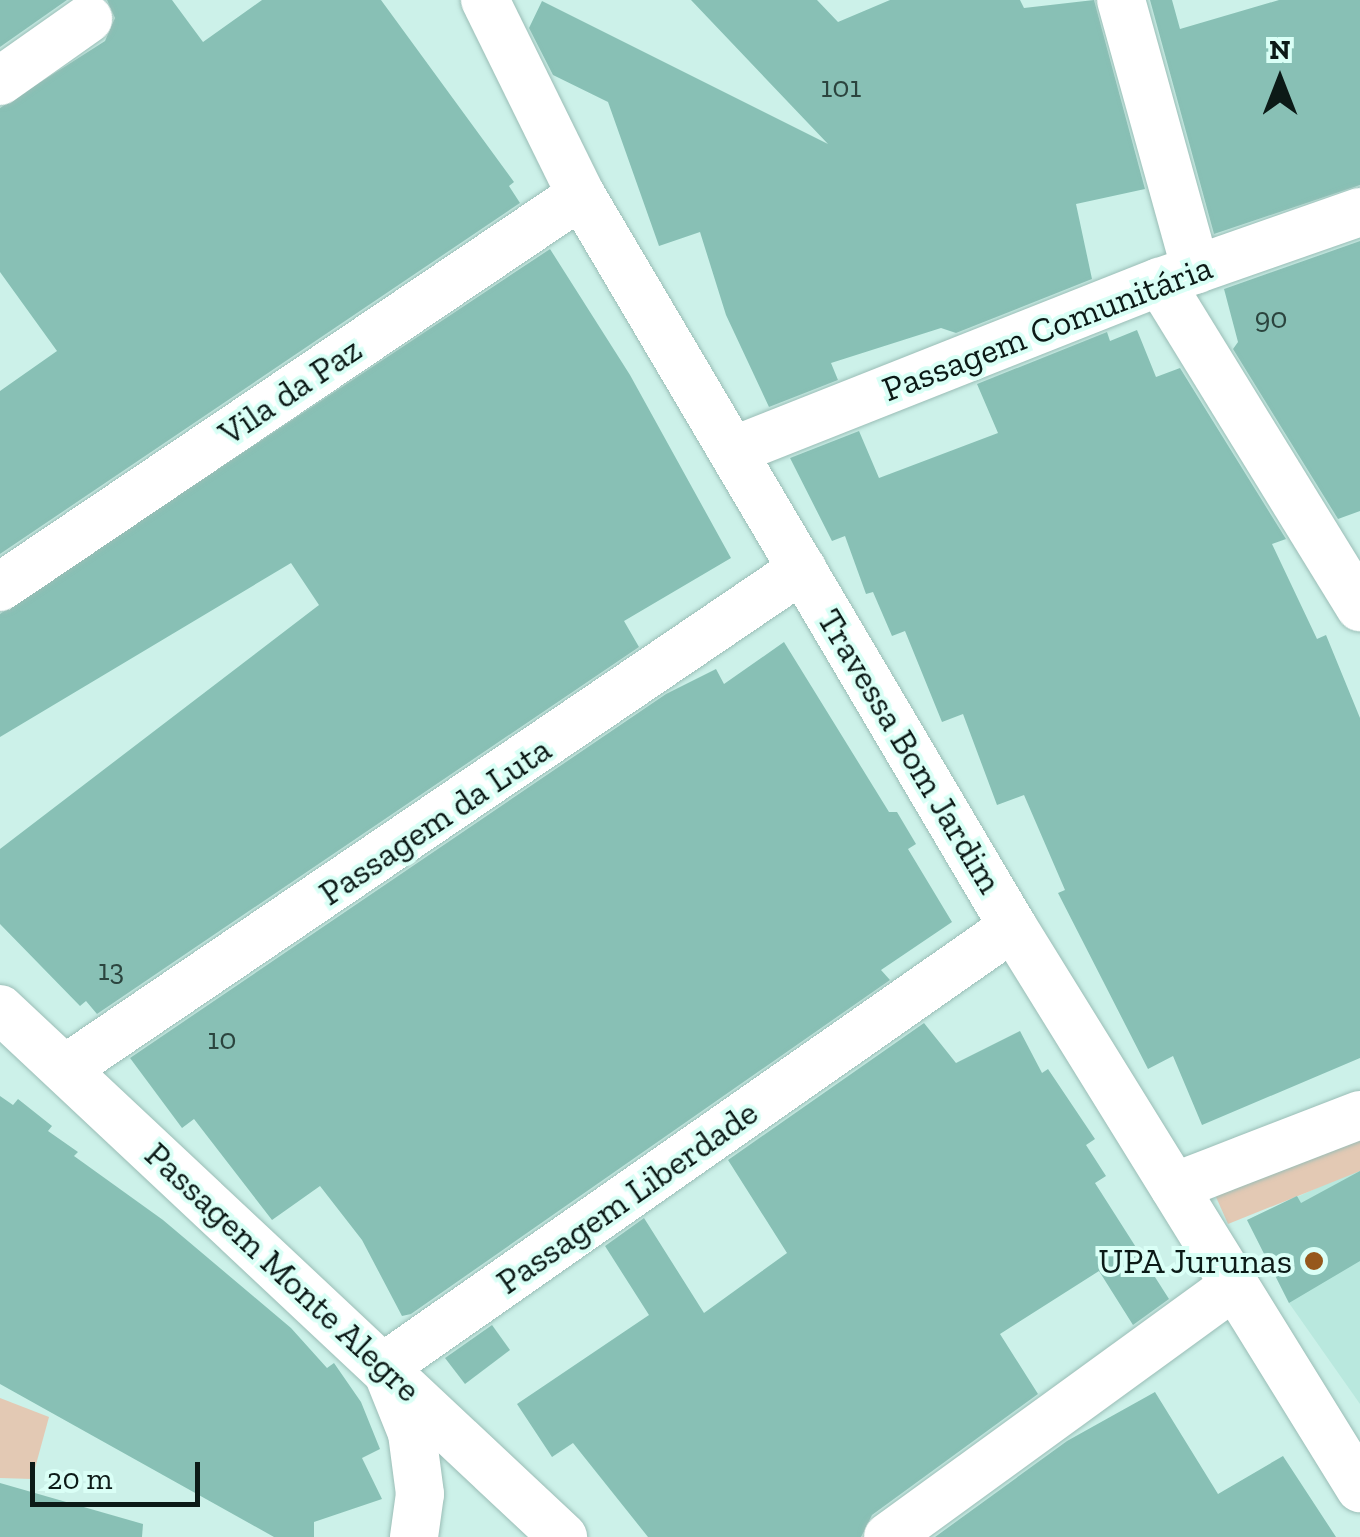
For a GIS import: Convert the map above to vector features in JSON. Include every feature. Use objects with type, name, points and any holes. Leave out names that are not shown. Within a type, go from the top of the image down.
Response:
[{"type":"street","name":"Travessa Bom Jardim","points":[[484,0],[581,195],[1013,926],[1360,1488]]},
{"type":"street","points":[[1122,0],[1178,276],[1360,608]]},
{"type":"street","points":[[0,81],[88,19]]},
{"type":"street","name":"Vila da Paz","points":[[0,587],[581,195]]},
{"type":"street","name":"Passagem Comunitária","points":[[735,450],[1178,276],[1360,212]]},
{"type":"street","name":"Passagem da Luta","points":[[64,1068],[802,569]]},
{"type":"street","name":"Passagem Liberdade","points":[[385,1366],[1013,926]]},
{"type":"street","name":"Passagem Monte Alegre","points":[[0,1009],[563,1537]]},
{"type":"street","points":[[1174,1187],[1360,1116]]},
{"type":"street","points":[[888,1537],[1234,1286]]},
{"type":"street","points":[[385,1366],[412,1433],[420,1494],[414,1537]]},
{"type":"shaded area","points":[[1360,1123],[1360,1171],[1228,1224],[1216,1197],[1216,1180]]},
{"type":"shaded area","name":"UPA Jurunas","points":[[1360,1168],[1360,1404],[1289,1303],[1247,1220]]},
{"type":"shaded area","points":[[0,1398],[49,1417],[32,1479],[0,1478]]},
{"type":"building","points":[[0,0],[67,0],[0,47]]},
{"type":"building","points":[[107,0],[172,0],[203,42],[262,0],[381,0],[514,182],[509,186],[520,203],[0,554],[0,391],[57,351],[0,272],[0,108],[105,41],[115,18]]},
{"type":"building","points":[[691,0],[817,0],[838,22],[890,0],[1020,0],[1024,8],[1094,0],[1145,189],[1076,204],[1092,279],[956,333],[941,328],[831,363],[838,380],[769,407],[726,315],[700,232],[659,246],[608,102],[553,75],[529,28],[542,1],[828,144]]},
{"type":"building","points":[[1150,0],[1172,0],[1180,29],[1279,0],[1360,0],[1360,185],[1214,234]]},
{"type":"building","points":[[1360,241],[1360,511],[1338,519],[1233,349],[1238,342],[1224,289]]},
{"type":"building","points":[[550,249],[630,375],[731,558],[624,621],[639,647],[97,1014],[86,1001],[80,1006],[0,924],[0,849],[319,605],[291,563],[0,737],[0,614]]},
{"type":"building","points":[[1137,330],[1156,377],[1180,368],[1286,539],[1272,544],[1317,639],[1326,635],[1360,718],[1360,1058],[1202,1125],[1173,1056],[1148,1069],[1058,893],[1065,890],[1024,795],[997,805],[963,714],[942,722],[905,631],[892,636],[873,592],[866,594],[845,536],[832,541],[790,458],[859,431],[879,478],[998,433],[977,384],[1107,332],[1110,341]]},
{"type":"building","points":[[784,642],[889,812],[897,812],[916,844],[908,849],[952,922],[881,970],[890,980],[411,1314],[402,1316],[362,1240],[320,1186],[272,1220],[194,1119],[182,1128],[130,1058],[666,694],[716,669],[724,684]]},
{"type":"building","points":[[924,1023],[956,1063],[1020,1031],[1042,1073],[1048,1069],[1095,1139],[1086,1145],[1106,1176],[1095,1183],[1169,1299],[1133,1325],[1099,1271],[1000,1334],[1038,1394],[872,1515],[861,1537],[648,1537],[573,1443],[552,1457],[517,1404],[649,1315],[605,1246],[644,1218],[704,1313],[787,1253],[728,1160]]},
{"type":"building","points":[[0,1096],[13,1105],[18,1099],[52,1126],[48,1131],[78,1152],[74,1156],[163,1220],[291,1328],[327,1368],[334,1363],[361,1402],[380,1449],[362,1458],[382,1499],[314,1522],[314,1537],[274,1537],[0,1384]]},
{"type":"building","name":"UPA Jurunas","points":[[1360,1171],[1360,1261],[1289,1303],[1247,1220],[1297,1196],[1301,1203]]},
{"type":"building","points":[[492,1325],[510,1350],[465,1384],[445,1358]]},
{"type":"building","points":[[1155,1392],[1218,1494],[1283,1456],[1336,1537],[935,1537],[1067,1441]]},
{"type":"building","points":[[0,1483],[143,1524],[142,1537],[0,1537]]},
{"type":"place","name":"UPA Jurunas","points":[[1314,1261]]}]
